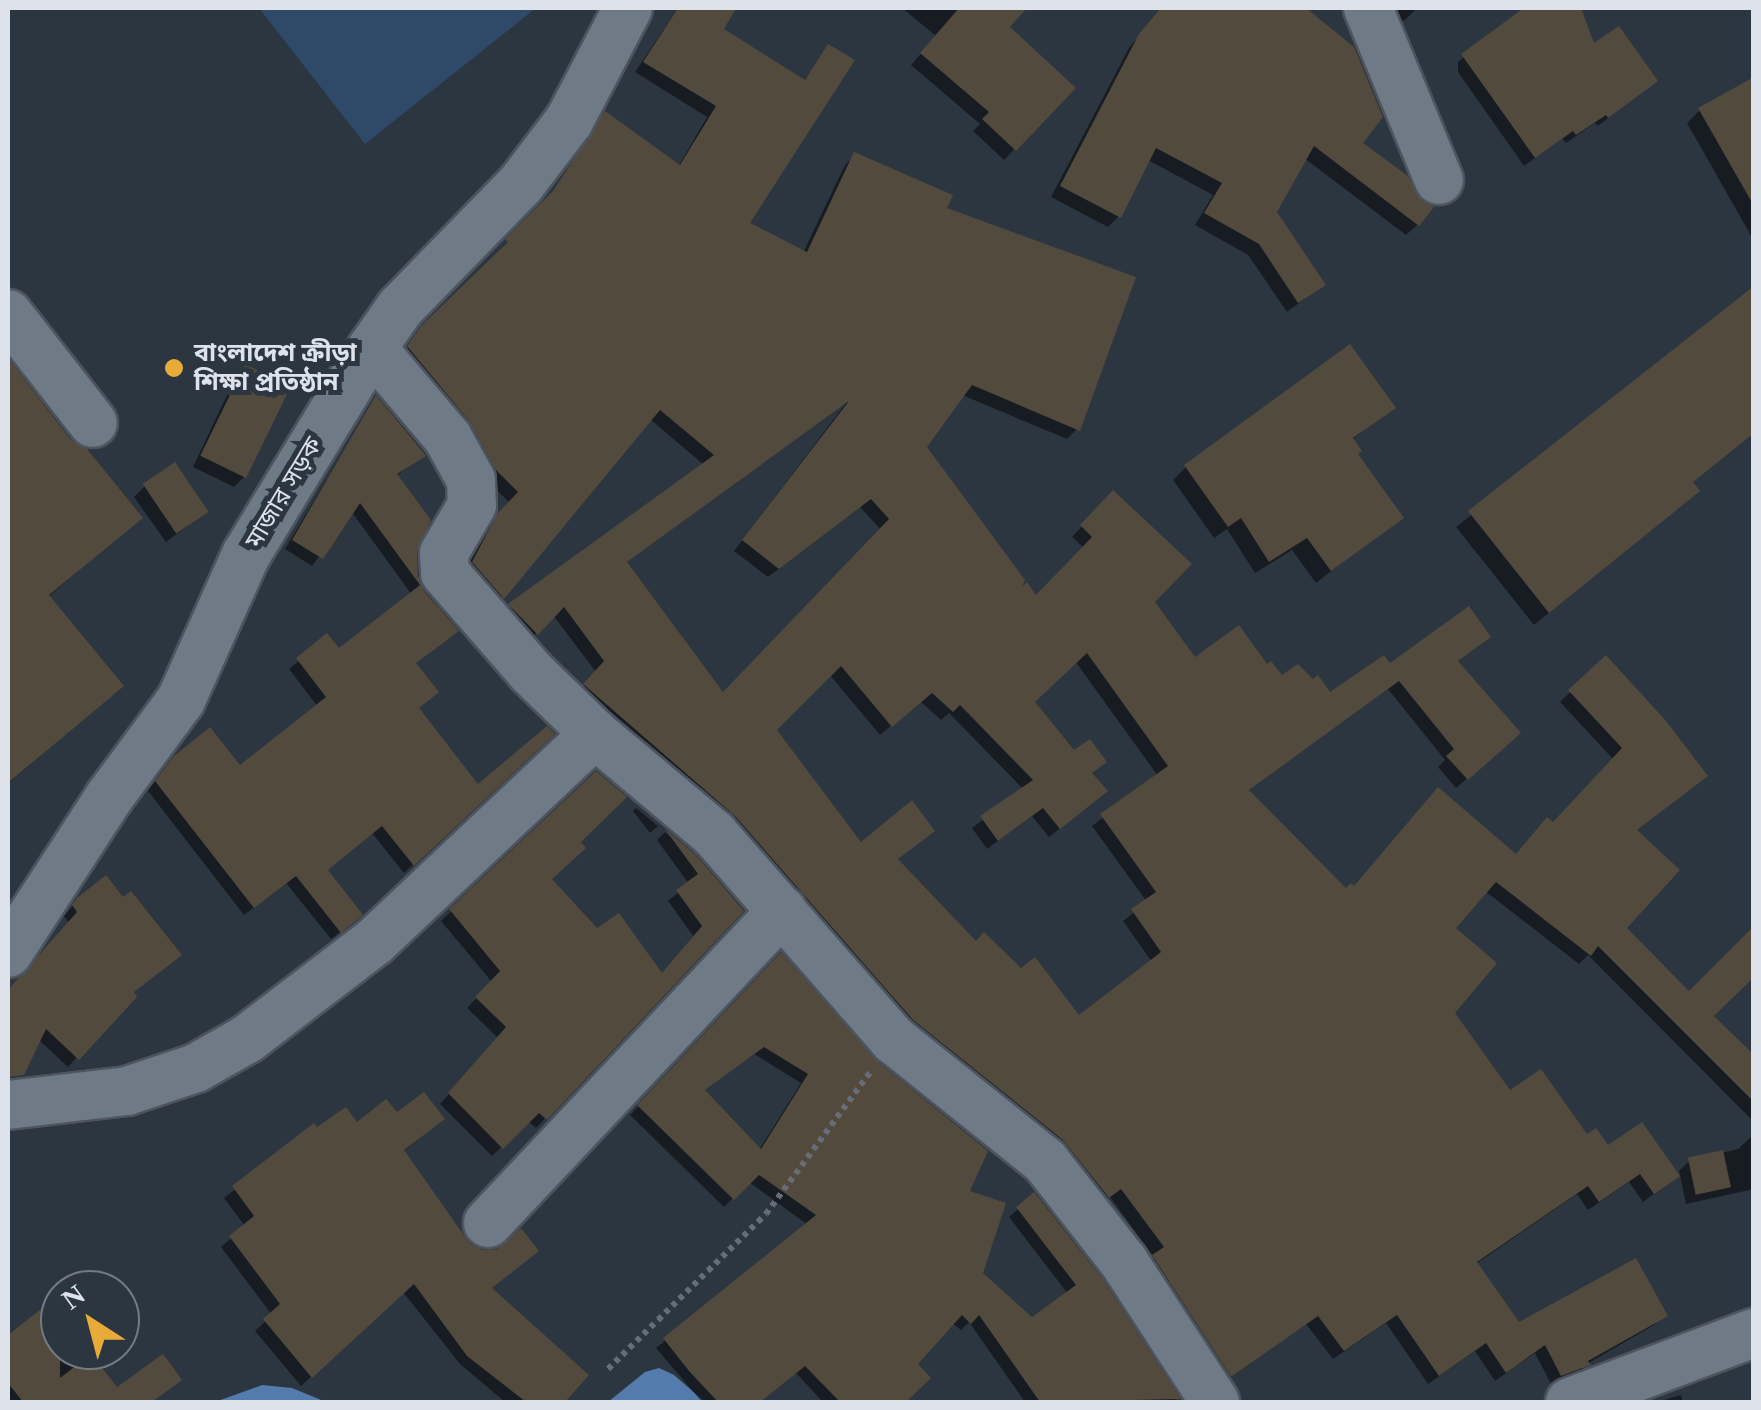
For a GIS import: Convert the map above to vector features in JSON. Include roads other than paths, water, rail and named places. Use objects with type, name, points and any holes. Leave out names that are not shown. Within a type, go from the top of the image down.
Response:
[{"type":"street","name":"মাজার সড়ক","points":[[8,953],[110,796],[181,700],[246,555],[372,348],[400,308],[521,184],[569,121],[628,8]]},
{"type":"street","points":[[1337,8],[1375,26],[1439,180]]},
{"type":"street","points":[[8,314],[93,423]]},
{"type":"street","points":[[372,348],[448,438],[471,480],[472,506],[444,553],[445,573],[531,672],[595,734],[678,800],[894,1040],[1045,1161],[1124,1262],[1209,1400]]},
{"type":"street","points":[[8,1104],[127,1091],[196,1068],[247,1039],[374,942],[595,734]]},
{"type":"street","points":[[488,1223],[782,912]]},
{"type":"street","points":[[1570,1402],[1754,1333]]},
{"type":"place","name":"বাংলাদেশ ক্রীড়া শিক্ষা প্রতিষ্ঠান","points":[[174,368]]}]
